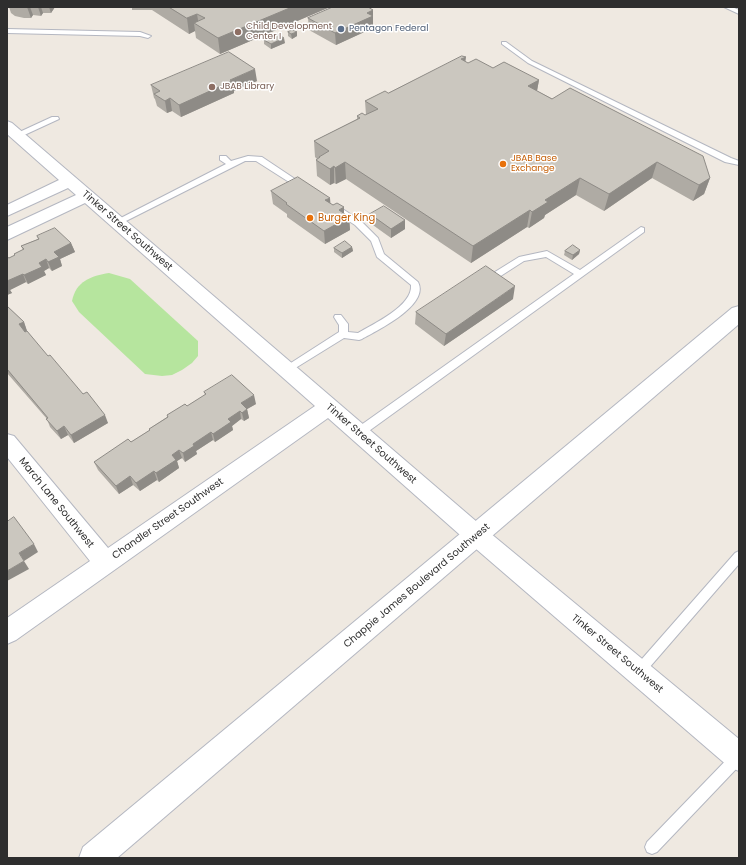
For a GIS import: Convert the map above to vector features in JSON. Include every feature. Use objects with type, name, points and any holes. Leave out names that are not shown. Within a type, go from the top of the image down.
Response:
[{"type":"street","name":"Tinker Street Southwest","points":[[12,131],[476,535],[739,757]]},
{"type":"street","points":[[7,211],[70,181]]},
{"type":"street","points":[[7,234],[87,196]]},
{"type":"street","name":"Chappie James Boulevard Southwest","points":[[94,858],[739,313]]},
{"type":"street","name":"Chandler Street Southwest","points":[[7,632],[329,406]]},
{"type":"street","name":"March Lane Southwest","points":[[7,442],[106,563]]},
{"type":"lane","points":[[727,7],[739,12]]},
{"type":"lane","points":[[7,31],[140,34],[148,36]]},
{"type":"lane","points":[[504,43],[530,62],[728,160],[739,163]]},
{"type":"lane","points":[[12,131],[55,119]]},
{"type":"lane","points":[[117,222],[241,159],[253,157],[259,159],[311,191]]},
{"type":"lane","points":[[223,158],[231,164]]},
{"type":"lane","points":[[286,370],[343,334],[359,337],[406,306],[414,297],[416,290],[415,284],[380,255],[375,240],[358,223],[329,203]]},
{"type":"lane","points":[[358,433],[641,230]]},
{"type":"lane","points":[[493,278],[522,259],[547,254],[580,274]]},
{"type":"lane","points":[[338,317],[344,324],[343,334]]},
{"type":"lane","points":[[638,672],[739,556]]},
{"type":"lane","points":[[652,847],[739,757]]},
{"type":"green space","points":[[109,273],[130,279],[198,341],[198,356],[192,363],[172,375],[162,376],[145,374],[79,312],[72,301],[77,289],[81,284],[90,278]]},
{"type":"building","points":[[169,7],[292,7],[218,38],[194,23],[205,18],[197,14],[187,18]]},
{"type":"building","points":[[333,7],[368,7],[373,10],[367,13],[373,16],[335,33],[308,18]]},
{"type":"building","points":[[293,30],[297,32],[291,34],[288,32]]},
{"type":"building","points":[[277,34],[284,38],[271,44],[264,40]]},
{"type":"building","points":[[229,52],[255,69],[179,105],[170,98],[165,101],[154,94],[160,91],[151,85]]},
{"type":"building","name":"JBAB Base Exchange","points":[[462,56],[466,57],[461,59],[468,63],[476,59],[493,68],[504,62],[539,80],[528,86],[552,99],[570,88],[703,156],[710,178],[699,185],[657,162],[609,194],[580,178],[545,200],[548,202],[532,212],[530,210],[473,246],[345,162],[335,168],[334,166],[330,169],[316,160],[329,151],[314,141],[360,118],[357,116],[362,113],[365,115],[378,109],[365,101],[385,91],[388,93]]},
{"type":"building","points":[[298,177],[330,198],[325,200],[333,205],[337,203],[344,207],[339,210],[349,217],[324,231],[286,204],[287,203],[271,191]]},
{"type":"building","points":[[384,206],[405,220],[391,229],[370,214]]},
{"type":"building","points":[[55,228],[71,243],[54,252],[59,257],[48,262],[46,259],[39,263],[42,267],[7,281],[7,257],[9,258],[24,249],[21,246],[39,239],[37,236]]},
{"type":"building","points":[[345,241],[352,247],[342,253],[334,248]]},
{"type":"building","points":[[573,245],[580,250],[573,255],[565,251]]},
{"type":"building","points":[[486,266],[515,286],[446,334],[416,312]]},
{"type":"building","points":[[7,306],[24,322],[19,324],[25,332],[27,331],[48,356],[50,355],[83,394],[87,392],[105,415],[71,435],[64,426],[57,431],[46,419],[48,418],[7,369]]},
{"type":"building","points":[[232,375],[254,395],[241,403],[247,409],[242,413],[240,411],[228,419],[231,422],[213,434],[211,432],[183,453],[179,450],[172,455],[176,460],[156,473],[154,471],[136,483],[130,476],[116,486],[94,462],[128,439],[131,442],[168,417],[167,415],[185,404],[187,406],[206,394],[204,392]]},
{"type":"building","points":[[14,517],[34,544],[19,553],[24,561],[7,571],[7,522]]},
{"type":"place","name":"Pentagon Federal","points":[[341,29]]},
{"type":"place","name":"Child Development Center I","points":[[238,32]]},
{"type":"place","name":"JBAB Library","points":[[212,87]]},
{"type":"place","name":"JBAB Base Exchange","points":[[503,164]]},
{"type":"place","name":"Burger King","points":[[310,218]]}]
